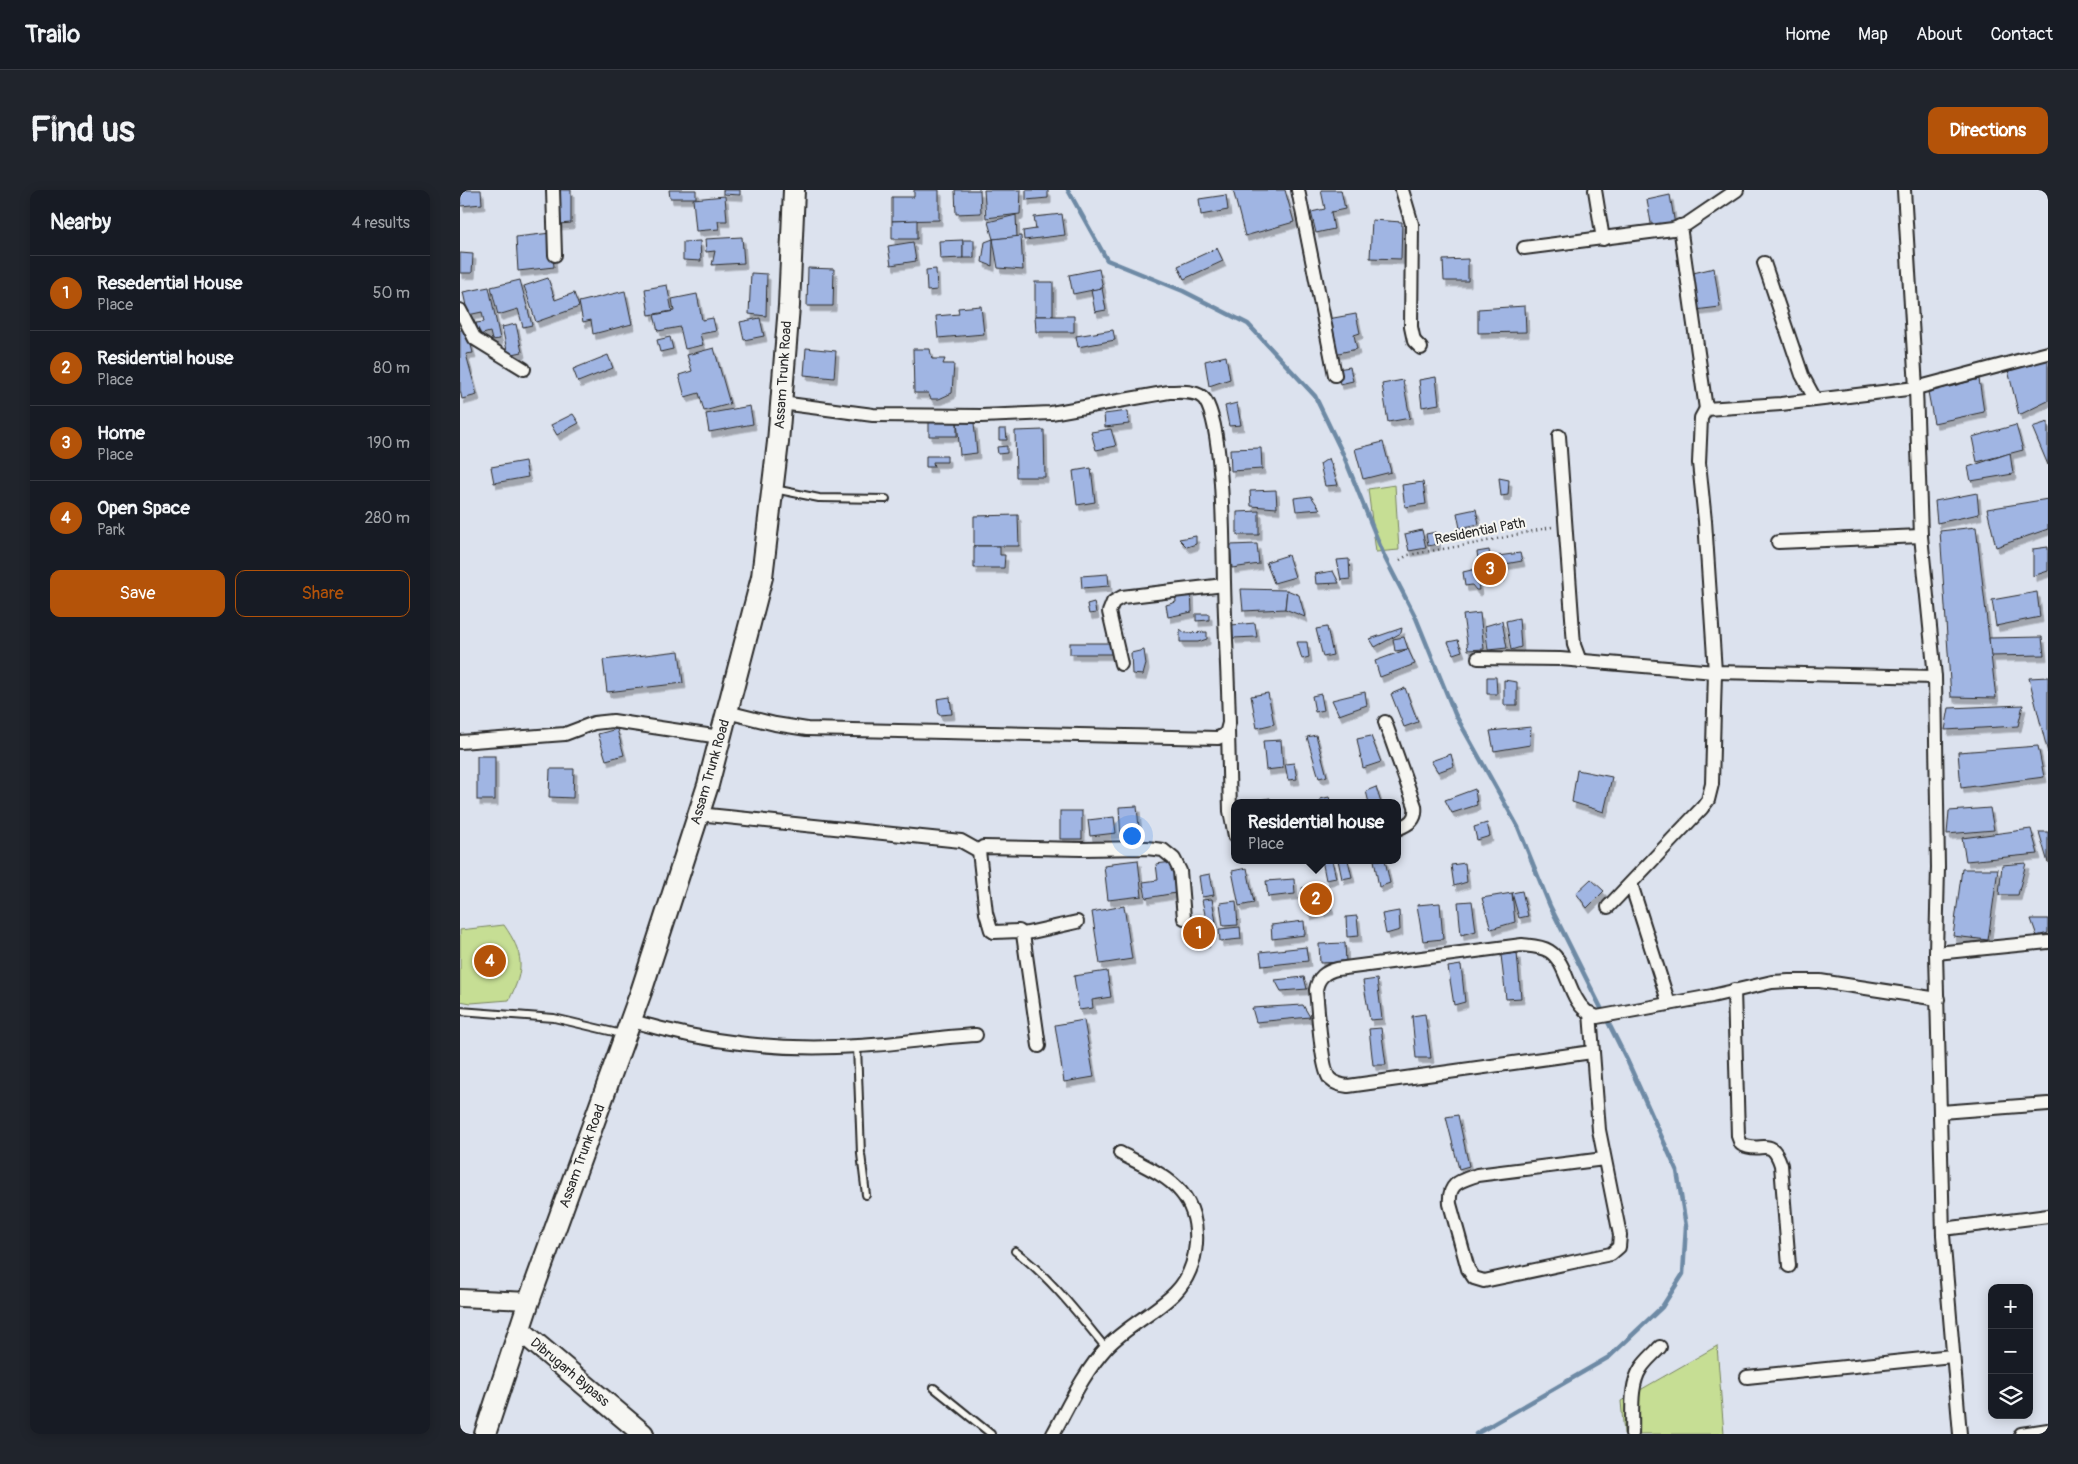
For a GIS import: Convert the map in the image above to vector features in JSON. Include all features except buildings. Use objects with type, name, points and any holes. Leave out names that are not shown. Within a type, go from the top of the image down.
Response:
[{"type":"main road","name":"Assam Trunk Road","points":[[485,1434],[529,1301],[629,1028],[698,814],[762,577],[781,403],[794,190]]},
{"type":"main road","name":"Dibrugarh Bypass","points":[[520,1330],[643,1434]]},
{"type":"street","points":[[553,190],[555,255]]},
{"type":"street","points":[[1298,190],[1335,375]]},
{"type":"street","points":[[1402,190],[1412,224],[1411,327],[1414,341],[1421,348]]},
{"type":"street","points":[[1595,190],[1604,239]]},
{"type":"street","points":[[1524,248],[1658,232],[1680,226],[1737,190]]},
{"type":"street","points":[[1904,190],[1916,388],[1922,536],[1935,677],[1938,867],[1936,953],[1943,1229],[1952,1356],[1960,1434]]},
{"type":"street","points":[[1608,907],[1708,800],[1713,768],[1715,672],[1705,521],[1699,463],[1700,418],[1706,409],[1680,226]]},
{"type":"street","points":[[1764,263],[1798,362],[1815,399]]},
{"type":"street","points":[[460,310],[475,339],[524,369]]},
{"type":"street","points":[[1706,409],[1780,404],[1916,388],[2048,353]]},
{"type":"street","points":[[781,403],[872,415],[981,416],[1051,412],[1169,392],[1184,392],[1204,399],[1213,417],[1220,480],[1231,816]]},
{"type":"street","points":[[1559,436],[1574,645],[1580,660]]},
{"type":"street","points":[[1778,542],[1922,536]]},
{"type":"street","points":[[1121,664],[1108,612],[1113,602],[1122,597],[1224,585]]},
{"type":"street","points":[[1478,658],[1580,660],[1715,672],[1935,677]]},
{"type":"street","points":[[727,712],[774,724],[807,729],[1065,733],[1218,738],[1228,731]]},
{"type":"street","points":[[460,742],[566,734],[594,723],[608,721],[720,737]]},
{"type":"street","points":[[1385,722],[1415,806],[1416,814],[1414,820],[1401,827]]},
{"type":"street","points":[[698,814],[961,841],[979,851]]},
{"type":"street","points":[[979,851],[983,847],[1147,848],[1163,850],[1174,859],[1180,871],[1184,918]]},
{"type":"street","points":[[979,851],[986,913],[991,930],[994,932],[1019,931],[1022,934],[1077,922]]},
{"type":"street","points":[[1631,884],[1669,1004]]},
{"type":"street","points":[[1022,934],[1039,1046]]},
{"type":"street","points":[[1936,953],[2048,942]]},
{"type":"street","points":[[1592,1052],[1348,1086],[1338,1084],[1328,1078],[1324,1065],[1316,990],[1317,981],[1327,971],[1337,969],[1522,945],[1549,951],[1556,958],[1577,1002],[1594,1015],[1669,1004],[1772,982],[1820,982],[1938,999]]},
{"type":"street","points":[[1734,990],[1738,1136],[1741,1144],[1746,1147],[1765,1146],[1772,1148],[1778,1154],[1781,1165],[1789,1266]]},
{"type":"street","points":[[1594,1015],[1592,1052],[1599,1130],[1621,1242],[1615,1252],[1601,1256],[1484,1281],[1474,1278],[1468,1269],[1450,1204],[1449,1195],[1453,1187],[1461,1180],[1477,1175],[1604,1159]]},
{"type":"street","points":[[629,1028],[664,1030],[764,1047],[857,1046],[976,1035]]},
{"type":"street","points":[[1941,1112],[2048,1104]]},
{"type":"street","points":[[1053,1434],[1081,1385],[1106,1348],[1177,1291],[1191,1270],[1196,1246],[1191,1209],[1181,1192],[1170,1182],[1120,1153]]},
{"type":"street","points":[[1943,1229],[2048,1216]]},
{"type":"street","points":[[460,1298],[529,1301]]},
{"type":"street","points":[[1632,1434],[1636,1376],[1660,1347]]},
{"type":"street","points":[[1747,1377],[1952,1356]]},
{"type":"street","points":[[2021,1434],[2048,1430]]},
{"type":"lane","points":[[773,488],[819,498],[886,499]]},
{"type":"lane","points":[[460,1011],[554,1018],[629,1028]]},
{"type":"lane","points":[[857,1046],[861,1154],[866,1195]]},
{"type":"lane","points":[[1015,1251],[1030,1262],[1068,1302],[1106,1348]]},
{"type":"lane","points":[[934,1388],[991,1434]]},
{"type":"path","name":"Residential Path","points":[[1400,560],[1408,555],[1478,543],[1565,524]]},
{"type":"green space","points":[[1395,485],[1399,550],[1376,552],[1368,489]]},
{"type":"green space","points":[[504,925],[519,953],[520,962],[518,979],[509,1000],[471,1003],[460,1001],[460,930]]},
{"type":"green space","points":[[1717,1346],[1724,1434],[1624,1434],[1621,1401]]},
{"type":"waterway","points":[[1068,190],[1107,260],[1183,291],[1248,324],[1315,396],[1343,454],[1385,558],[1416,618],[1455,714],[1518,827],[1550,906],[1627,1060],[1677,1171],[1686,1226],[1683,1274],[1662,1307],[1609,1357],[1476,1434]]},
{"type":"place","name":"Home","points":[[1490,569]]},
{"type":"place","name":"Residential house","points":[[1316,899]]},
{"type":"place","name":"Resedential House","points":[[1199,933]]},
{"type":"place","name":"Open Space","points":[[490,961]]}]
